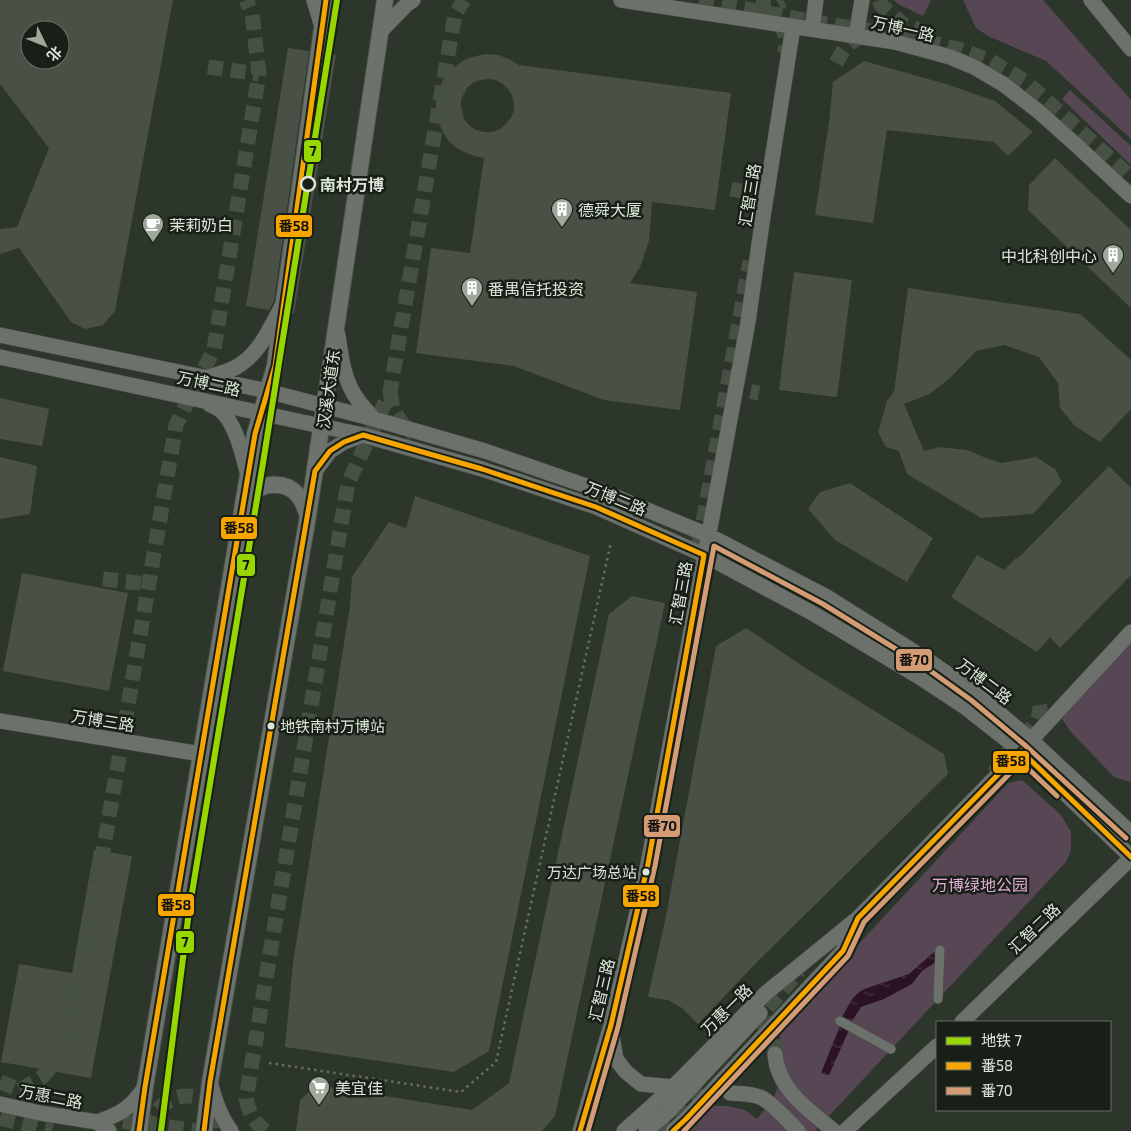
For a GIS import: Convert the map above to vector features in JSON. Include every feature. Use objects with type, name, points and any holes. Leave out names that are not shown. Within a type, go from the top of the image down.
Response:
[{"type":"main road","points":[[139,1131],[144,1087],[255,434],[275,366],[326,0]]},
{"type":"main road","name":"汉溪大道东","points":[[204,1131],[210,1082],[308,516],[385,0]]},
{"type":"main road","points":[[244,505],[249,496],[256,490],[266,486],[278,485],[288,487],[297,494],[308,516]]},
{"type":"street","points":[[314,0],[322,29]]},
{"type":"street","points":[[380,32],[413,0]]},
{"type":"street","name":"万博一路","points":[[620,0],[895,42],[974,67],[1003,84],[1038,111],[1131,196]]},
{"type":"street","points":[[812,30],[816,0]]},
{"type":"street","points":[[856,36],[862,0]]},
{"type":"street","points":[[1091,0],[1131,49]]},
{"type":"street","name":"汇智三路","points":[[580,1131],[610,1025],[648,864],[748,322],[763,213],[793,27]]},
{"type":"street","points":[[208,378],[241,364],[254,352],[263,340],[284,302]]},
{"type":"street","points":[[337,327],[341,358],[346,377],[357,399],[374,418]]},
{"type":"street","name":"万博二路","points":[[0,335],[267,391],[374,418],[485,451],[592,488],[708,535],[827,597],[921,656],[976,694],[1031,740],[1131,833]]},
{"type":"street","name":"万博二路","points":[[0,357],[363,435],[482,469],[596,507],[704,555],[814,614],[966,707],[1021,751],[1131,858]]},
{"type":"street","points":[[202,399],[221,411],[230,424],[240,445],[248,475]]},
{"type":"street","points":[[315,471],[330,451],[344,442],[363,435]]},
{"type":"street","name":"万惠一路","points":[[624,1131],[674,1086],[766,993],[858,918],[1021,751],[1131,632]]},
{"type":"street","name":"万博三路","points":[[0,722],[201,754]]},
{"type":"street","name":"汇智二路","points":[[963,1021],[1131,858]]},
{"type":"street","points":[[646,1131],[668,1112],[767,1006],[858,918]]},
{"type":"street","name":"万惠一路","points":[[673,1131],[843,951],[858,918]]},
{"type":"street","points":[[938,999],[940,950]]},
{"type":"street","points":[[840,1021],[891,1049]]},
{"type":"street","points":[[610,1025],[616,1059],[626,1072],[641,1084],[674,1086]]},
{"type":"street","points":[[845,1131],[936,1047]]},
{"type":"street","points":[[775,1054],[781,1079],[792,1095],[834,1131]]},
{"type":"street","points":[[210,1082],[218,1107],[231,1131]]},
{"type":"street","points":[[103,1126],[111,1117],[136,1100],[144,1087]]},
{"type":"street","points":[[730,1093],[749,1094],[762,1098],[798,1131]]},
{"type":"street","name":"万惠二路","points":[[0,1104],[103,1126]]},
{"type":"path","points":[[269,1063],[461,1092],[496,1062],[611,542]]},
{"type":"green space","points":[[894,0],[931,0],[923,16],[898,4]]},
{"type":"green space","points":[[963,0],[1043,0],[1131,100],[1131,139],[1046,61],[988,36],[976,28]]},
{"type":"green space","points":[[1070,90],[1131,146],[1131,165],[1062,99]]},
{"type":"green space","points":[[1131,640],[1130,782],[1114,777],[1070,731],[1062,719],[1064,708]]},
{"type":"green space","name":"万博绿地公园","points":[[1022,780],[1061,815],[1071,832],[1071,851],[1066,862],[815,1131],[685,1131],[711,1106],[728,1106],[745,1110],[757,1119],[774,1097],[784,1070],[779,1030],[1008,783]]},
{"type":"water","points":[[934,952],[936,962],[922,971],[912,984],[884,999],[861,1007],[852,1021],[842,1017],[852,999],[859,992],[909,974]]},
{"type":"water","points":[[840,1026],[849,1030],[829,1075],[821,1073]]},
{"type":"building","points":[[0,0],[173,0],[115,311],[103,325],[85,329],[71,322],[19,248],[0,254],[0,229],[17,227],[49,148],[0,84]]},
{"type":"building","points":[[288,48],[309,51],[274,301],[269,310],[246,306]]},
{"type":"building","points":[[329,54],[336,55],[294,314],[292,314]]},
{"type":"building","points":[[498,55],[519,65],[731,93],[715,210],[652,202],[649,241],[640,267],[630,283],[697,292],[680,410],[604,400],[514,366],[416,353],[431,248],[470,253],[484,158],[464,152],[447,139],[438,121],[436,100],[443,80],[449,72],[466,59],[476,56]],"holes":[[[489,79],[503,84],[512,95],[514,110],[511,118],[500,129],[492,132],[476,130],[464,119],[461,99],[468,87],[474,82]]]},
{"type":"building","points":[[864,61],[946,84],[995,101],[1033,132],[1008,156],[994,142],[887,130],[873,223],[815,215],[833,82]]},
{"type":"building","points":[[1055,158],[1131,230],[1131,308],[1028,210],[1029,185]]},
{"type":"building","points":[[794,272],[852,280],[837,397],[779,390]]},
{"type":"building","points":[[908,288],[1080,314],[1131,360],[1131,409],[1100,442],[1075,426],[1060,408],[1058,383],[1039,357],[1004,345],[976,351],[950,378],[930,394],[904,404],[924,451],[940,447],[967,450],[1001,463],[1036,457],[1056,470],[1062,482],[1033,514],[981,518],[907,474],[899,451],[886,447],[878,432],[887,401],[894,392]]},
{"type":"building","points":[[0,398],[49,409],[42,446],[0,439]]},
{"type":"building","points":[[0,457],[37,466],[30,514],[0,519]]},
{"type":"building","points":[[1109,466],[1131,488],[1131,575],[1060,648],[1050,637],[1037,652],[951,597],[977,555],[1004,570]]},
{"type":"building","points":[[850,483],[933,538],[907,582],[835,540],[808,509],[820,492]]},
{"type":"building","points":[[415,496],[590,556],[489,1051],[454,1072],[285,1047],[293,963],[350,606],[352,577],[389,522],[406,528]]},
{"type":"building","points":[[22,573],[128,593],[109,691],[3,671]]},
{"type":"building","points":[[632,596],[665,603],[555,1116],[542,1131],[296,1131],[300,1100],[317,1085],[472,1110],[509,1083],[609,614]]},
{"type":"building","points":[[746,628],[807,669],[944,754],[948,774],[756,963],[698,1024],[682,1008],[668,1000],[648,997],[666,916],[716,646]]},
{"type":"building","points":[[94,850],[132,856],[91,1078],[1,1062],[19,964],[72,973]]},
{"type":"tunnel","points":[[20,1090],[41,1078],[59,1059],[73,1027],[176,425],[214,349],[259,74],[252,14],[246,0]]},
{"type":"tunnel","points":[[265,1131],[252,1116],[246,1099],[348,483],[390,392],[455,14],[464,0]]},
{"type":"tunnel","points":[[699,0],[897,35],[962,50],[991,61],[1025,81],[1131,177]]},
{"type":"tunnel","points":[[756,7],[771,7],[783,0]]},
{"type":"tunnel","points":[[879,0],[881,5],[904,25],[928,33]]},
{"type":"tunnel","points":[[760,12],[779,22],[785,39],[785,53]]},
{"type":"tunnel","points":[[836,63],[848,45],[856,39],[868,35]]},
{"type":"tunnel","points":[[208,67],[259,74]]},
{"type":"tunnel","points":[[731,189],[761,195]]},
{"type":"tunnel","points":[[691,529],[701,533],[750,261]]},
{"type":"tunnel","points":[[728,387],[759,393]]},
{"type":"tunnel","points":[[390,392],[393,409],[407,431],[412,433]]},
{"type":"tunnel","points":[[692,576],[700,539]]},
{"type":"tunnel","points":[[103,579],[149,584]]},
{"type":"tunnel","points":[[994,773],[1039,716],[1039,702]]},
{"type":"tunnel","points":[[753,1025],[799,971]]},
{"type":"tunnel","points":[[38,990],[78,995]]},
{"type":"tunnel","points":[[775,1054],[776,1014]]},
{"type":"tunnel","points":[[0,1082],[20,1090],[43,1095]]},
{"type":"tunnel","points":[[658,1131],[678,1114],[702,1085]]},
{"type":"tunnel","points":[[152,1131],[155,1116],[163,1105],[174,1098],[187,1096],[200,1098],[211,1105],[218,1116],[220,1131]]},
{"type":"tunnel","points":[[0,1118],[52,1131]]},
{"type":"tunnel","points":[[100,1119],[197,1131]]},
{"type":"metro line","name":"7","points":[[161,1131],[189,911],[337,0]]},
{"type":"transit line","name":"番58","points":[[139,1131],[255,434],[275,366],[326,0]]},
{"type":"transit line","name":"番58","points":[[204,1131],[210,1082],[315,471],[330,451],[344,442],[363,435],[482,469],[596,507],[704,555],[648,864],[611,1025],[580,1131]]},
{"type":"transit line","name":"番70","points":[[588,1131],[618,1027],[655,866],[714,546],[823,604],[925,667],[971,700],[1026,746],[1126,838]]},
{"type":"transit line","name":"番58","points":[[673,1131],[843,951],[858,918],[1021,751],[1131,857]]},
{"type":"transit line","name":"番70","points":[[684,1131],[848,956],[864,922],[1021,762],[1057,796]]},
{"type":"place","name":"南村万博","points":[[308,184]]},
{"type":"place","name":"德舜大厦","points":[[562,228]]},
{"type":"place","name":"茉莉奶白","points":[[153,243]]},
{"type":"place","name":"中北科创中心","points":[[1113,274]]},
{"type":"place","name":"番禺信托投资","points":[[472,307]]},
{"type":"place","name":"地铁南村万博站","points":[[271,726]]},
{"type":"place","name":"万达广场总站","points":[[646,872]]},
{"type":"place","name":"美宜佳","points":[[319,1106]]}]
